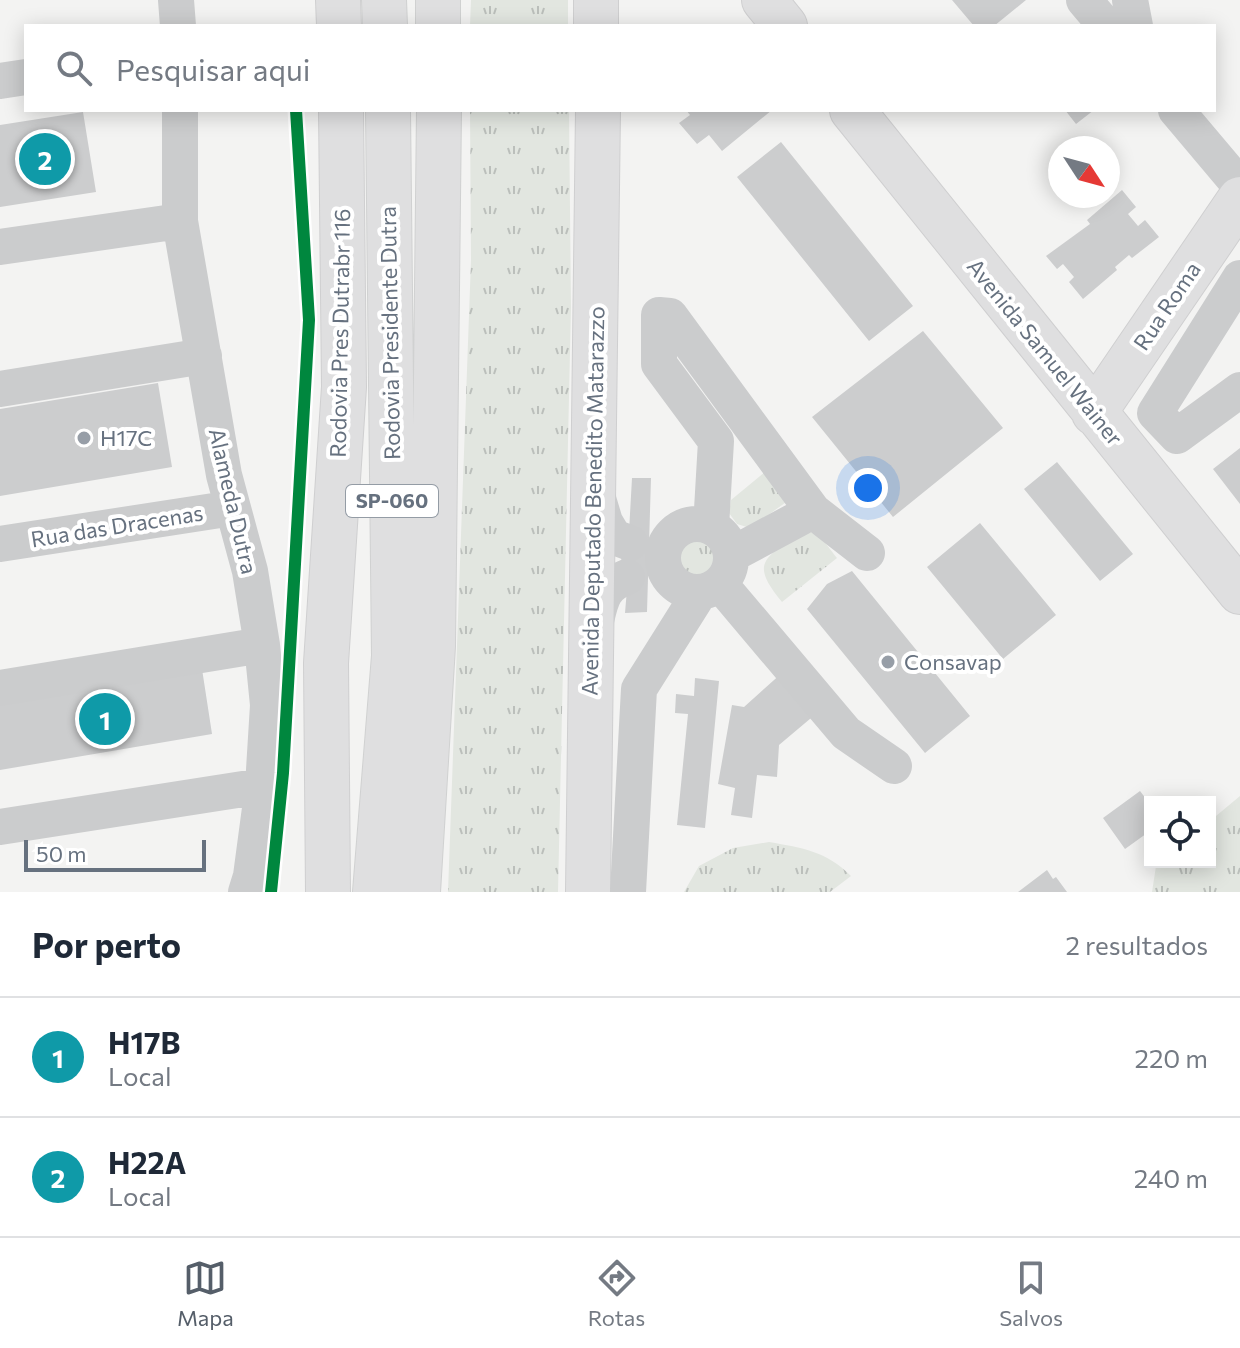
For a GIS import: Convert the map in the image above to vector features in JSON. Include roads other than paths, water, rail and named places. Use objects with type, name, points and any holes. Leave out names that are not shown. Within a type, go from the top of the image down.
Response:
[{"type":"main road","points":[[338,0],[339,24]]},
{"type":"main road","points":[[384,0],[385,24]]},
{"type":"main road","points":[[438,0],[438,24]]},
{"type":"main road","points":[[446,24],[448,0]]},
{"type":"main road","points":[[764,0],[783,24]]},
{"type":"main road","name":"Rodovia Pres Dutrabr 116","points":[[328,892],[326,663],[344,387],[341,112]]},
{"type":"main road","name":"Rodovia Presidente Dutra","points":[[375,892],[394,656],[388,112]]},
{"type":"main road","name":"Rodovia Presidente Dutra","points":[[418,892],[433,646],[439,112]]},
{"type":"main road","name":"Avenida Deputado Benedito Matarazzo","points":[[588,892],[598,112]]},
{"type":"main road","name":"Avenida Samuel Wainer","points":[[854,112],[1240,592]]},
{"type":"main road","name":"Rua Roma","points":[[1094,413],[1240,199]]},
{"type":"street","points":[[176,0],[178,24]]},
{"type":"street","points":[[1084,0],[1104,24]]},
{"type":"street","points":[[1130,0],[1135,24]]},
{"type":"street","points":[[0,81],[24,77]]},
{"type":"street","name":"Alameda Dutra","points":[[180,112],[180,221],[224,475],[250,571],[268,705],[263,786],[251,876],[246,892]]},
{"type":"street","points":[[1178,112],[1240,186]]},
{"type":"street","points":[[0,247],[180,221]]},
{"type":"street","points":[[1240,278],[1155,413],[1177,436],[1240,390]]},
{"type":"street","points":[[628,892],[639,689],[716,564],[716,441],[659,364],[659,315],[670,316],[813,511],[867,553]]},
{"type":"street","points":[[0,389],[204,356]]},
{"type":"street","points":[[593,484],[605,522],[614,537],[679,588],[813,511]]},
{"type":"street","name":"Rua das Dracenas","points":[[0,544],[233,508]]},
{"type":"street","points":[[591,642],[601,599],[612,583],[647,560],[677,530],[688,525],[846,733],[894,766]]},
{"type":"street","points":[[0,688],[262,645]]},
{"type":"street","points":[[0,827],[263,786]]},
{"type":"place","name":"H22A","points":[[45,159]]},
{"type":"place","name":"H17C","points":[[84,438]]},
{"type":"place","name":"Consavap","points":[[888,662]]},
{"type":"place","name":"H17B","points":[[105,719]]}]
